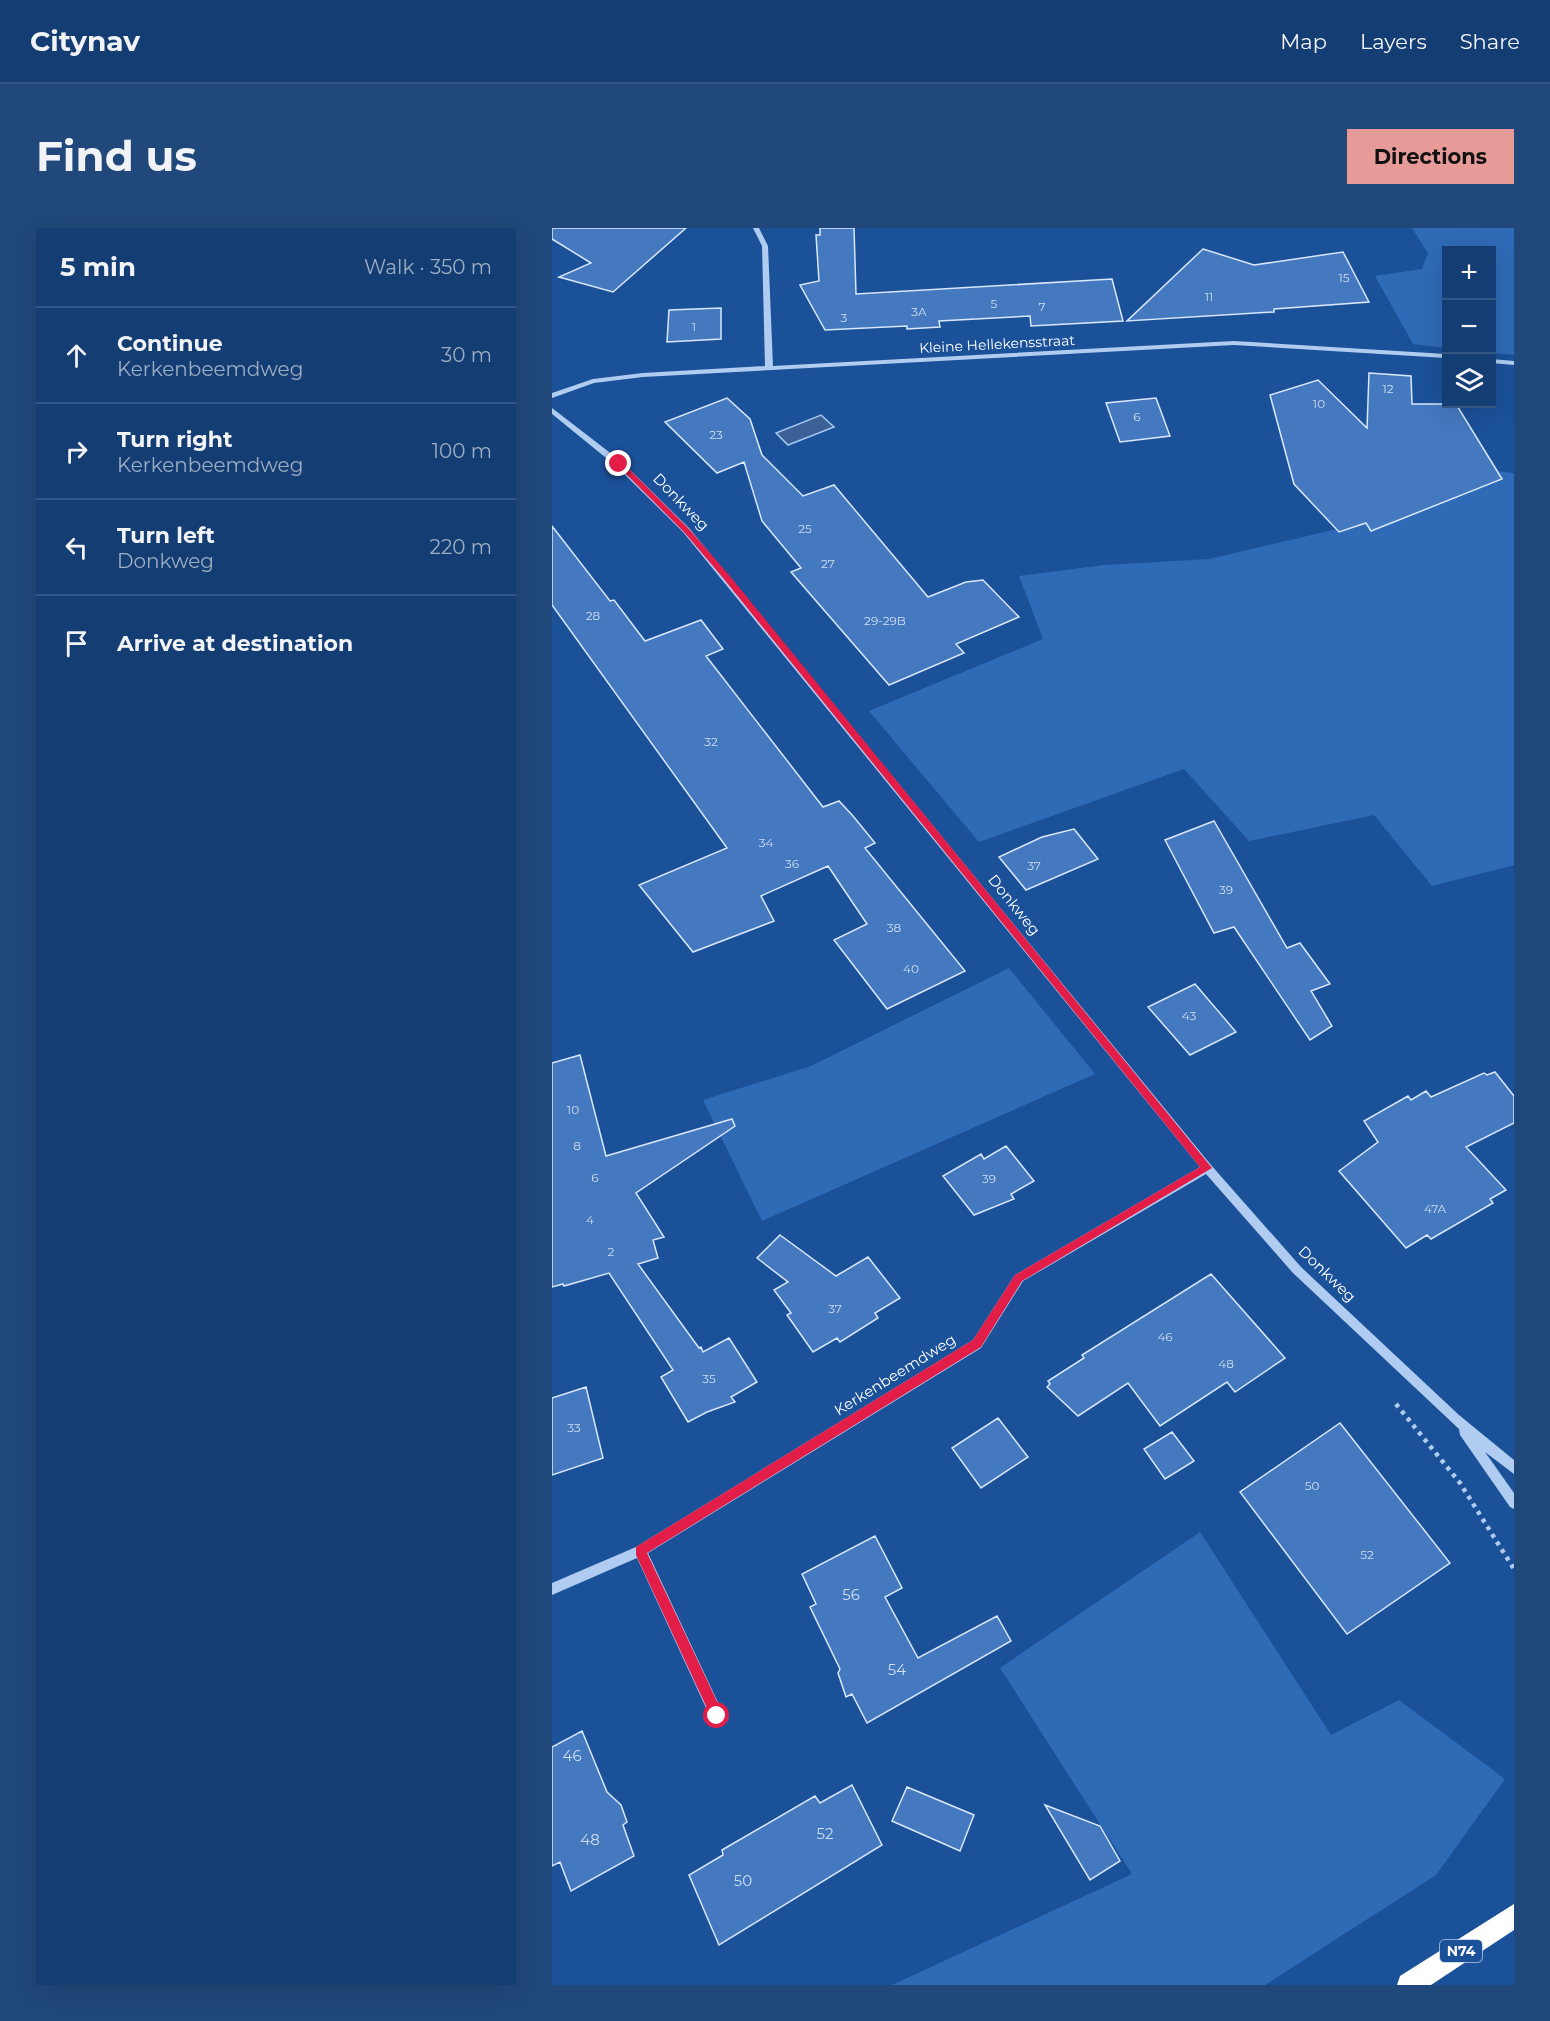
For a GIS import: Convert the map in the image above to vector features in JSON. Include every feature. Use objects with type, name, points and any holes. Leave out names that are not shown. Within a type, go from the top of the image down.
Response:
[{"type":"highway","name":"N74","points":[[1409,1985],[1514,1916]]},
{"type":"street","points":[[756,228],[765,246],[769,368]]},
{"type":"street","name":"Kleine Hellekensstraat","points":[[552,396],[580,384],[615,378],[1234,343],[1442,356]]},
{"type":"street","points":[[1496,361],[1514,363]]},
{"type":"street","name":"Donkweg","points":[[552,410],[619,464],[686,530],[1207,1168],[1297,1270],[1455,1419],[1514,1468]]},
{"type":"street","name":"Kerkenbeemdweg","points":[[552,1589],[640,1551],[977,1344],[1019,1278],[1207,1168]]},
{"type":"street","name":"Donkweg","points":[[1455,1419],[1514,1503]]},
{"type":"street","points":[[640,1551],[717,1716]]},
{"type":"path","points":[[1390,1397],[1436,1447],[1487,1520],[1514,1569]]},
{"type":"shaded area","points":[[1412,228],[1514,228],[1514,355],[1496,353],[1496,246],[1442,246],[1442,348],[1413,344],[1375,276],[1422,269],[1428,253]]},
{"type":"shaded area","points":[[821,415],[834,427],[788,445],[776,433]]},
{"type":"shaded area","points":[[1449,466],[1514,473],[1514,865],[1432,886],[1374,815],[1249,841],[1184,769],[979,842],[869,711],[1043,639],[1019,576],[1104,565],[1209,559],[1410,512],[1470,493]]},
{"type":"shaded area","points":[[1009,968],[1095,1074],[762,1221],[703,1100],[811,1066]]},
{"type":"shaded area","points":[[1200,1532],[1331,1735],[1399,1700],[1505,1779],[1436,1875],[1265,1985],[892,1985],[1132,1874],[1000,1668]]},
{"type":"building","points":[[552,228],[686,228],[613,292],[559,277],[591,263],[552,239]]},
{"type":"building","points":[[820,228],[854,228],[856,294],[1112,279],[1123,321],[1031,326],[1030,316],[939,321],[940,327],[907,329],[907,326],[825,330],[800,285],[819,281],[816,235],[820,235]]},
{"type":"building","points":[[1203,249],[1254,265],[1343,252],[1369,302],[1274,309],[1274,312],[1127,321]]},
{"type":"building","points":[[721,308],[721,339],[667,342],[669,310]]},
{"type":"building","points":[[1369,373],[1411,376],[1412,404],[1442,404],[1442,408],[1458,408],[1502,479],[1371,531],[1366,523],[1339,532],[1294,484],[1270,395],[1318,380],[1367,428]]},
{"type":"building","points":[[727,398],[750,419],[762,455],[803,496],[834,485],[928,597],[966,582],[983,580],[1019,617],[956,644],[964,653],[889,685],[791,572],[801,568],[762,521],[744,462],[717,473],[665,422]]},
{"type":"building","points":[[1156,398],[1170,436],[1120,442],[1106,403]]},
{"type":"building","points":[[552,526],[610,601],[614,600],[645,641],[701,620],[723,649],[706,656],[823,807],[839,801],[853,816],[875,843],[865,848],[965,971],[887,1009],[834,940],[867,924],[828,866],[761,896],[774,921],[693,952],[639,885],[727,848],[552,605]]},
{"type":"building","points":[[1214,821],[1287,948],[1300,943],[1330,984],[1311,991],[1332,1026],[1310,1040],[1234,927],[1214,933],[1165,840]]},
{"type":"building","points":[[1074,829],[1098,859],[1026,890],[999,857],[1042,837]]},
{"type":"building","points":[[1195,984],[1236,1032],[1190,1055],[1148,1007]]},
{"type":"building","points":[[580,1055],[606,1156],[732,1119],[735,1126],[636,1193],[664,1237],[653,1240],[658,1258],[638,1264],[703,1352],[729,1338],[757,1382],[731,1397],[735,1402],[688,1422],[661,1377],[673,1370],[609,1273],[564,1286],[563,1284],[552,1287],[552,1063]]},
{"type":"building","points":[[1495,1072],[1514,1096],[1514,1123],[1466,1147],[1506,1190],[1490,1199],[1493,1203],[1431,1239],[1427,1235],[1406,1248],[1339,1171],[1378,1142],[1364,1121],[1408,1096],[1411,1100],[1426,1091],[1431,1097],[1484,1073],[1487,1075]]},
{"type":"building","points":[[1006,1146],[1034,1181],[1011,1194],[1014,1199],[974,1215],[943,1176],[981,1154],[984,1159]]},
{"type":"building","points":[[780,1235],[836,1276],[868,1257],[900,1298],[875,1313],[878,1318],[840,1342],[837,1338],[813,1352],[787,1315],[791,1313],[774,1290],[788,1282],[757,1258]]},
{"type":"building","points":[[1211,1274],[1285,1358],[1235,1392],[1227,1382],[1160,1426],[1128,1383],[1078,1416],[1047,1387],[1050,1384],[1048,1381],[1084,1358],[1082,1355]]},
{"type":"building","points":[[586,1387],[603,1458],[552,1475],[552,1398]]},
{"type":"building","points":[[998,1418],[1028,1457],[981,1488],[952,1448]]},
{"type":"building","points":[[1340,1423],[1450,1563],[1347,1634],[1240,1492]]},
{"type":"building","points":[[1172,1432],[1194,1461],[1165,1479],[1144,1449]]},
{"type":"building","points":[[875,1536],[902,1588],[885,1597],[918,1658],[997,1616],[1011,1641],[867,1723],[852,1694],[846,1697],[838,1673],[840,1669],[810,1607],[816,1604],[802,1574]]},
{"type":"building","points":[[582,1731],[607,1792],[621,1805],[627,1822],[623,1825],[634,1856],[571,1891],[560,1862],[552,1866],[552,1747]]},
{"type":"building","points":[[852,1785],[882,1845],[719,1945],[689,1875],[723,1855],[722,1850],[815,1796],[820,1803]]},
{"type":"building","points":[[907,1787],[974,1815],[960,1851],[892,1821]]},
{"type":"building","points":[[1045,1805],[1100,1826],[1120,1861],[1090,1880]]},
{"type":"route","points":[[619,464],[652,494],[726,577],[1207,1168],[1019,1278],[977,1344],[640,1551],[717,1716]]}]
